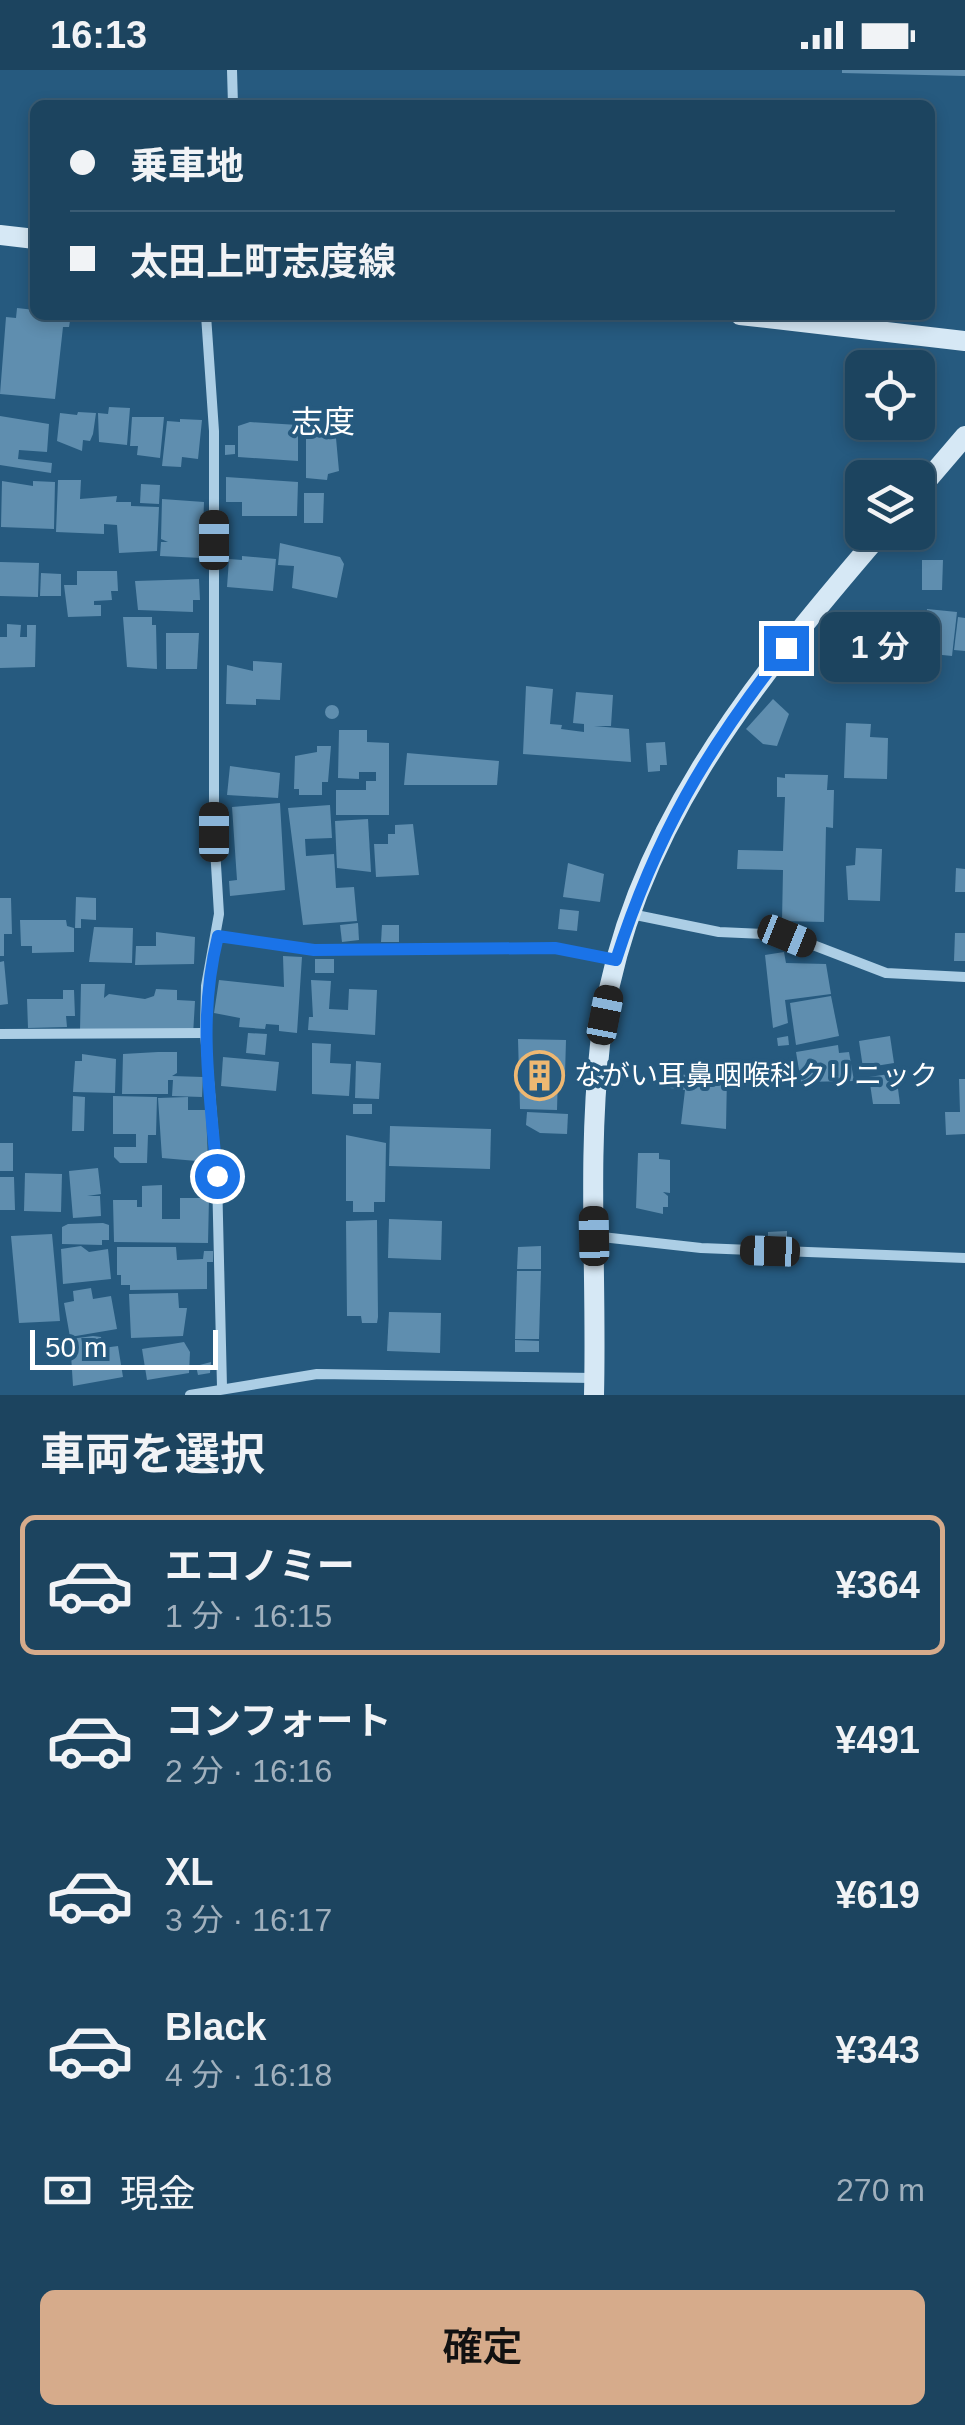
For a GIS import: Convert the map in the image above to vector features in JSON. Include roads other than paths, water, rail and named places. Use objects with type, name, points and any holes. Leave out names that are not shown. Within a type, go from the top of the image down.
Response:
[{"type":"main road","points":[[0,236],[30,239]]},
{"type":"main road","points":[[783,320],[965,341]]},
{"type":"main road","points":[[935,471],[965,436]]},
{"type":"main road","points":[[594,1386],[600,1042],[616,960],[631,914],[666,826],[723,728],[867,550]]},
{"type":"street","points":[[232,70],[233,100]]},
{"type":"street","points":[[206,320],[214,431],[218,936],[206,986],[205,1033],[217,1176],[222,1387]]},
{"type":"street","points":[[631,914],[719,932],[787,936],[886,973],[965,977]]},
{"type":"street","points":[[218,936],[314,950],[555,948],[616,960]]},
{"type":"street","points":[[0,1034],[205,1033]]},
{"type":"street","points":[[594,1236],[701,1248],[965,1258]]},
{"type":"street","points":[[190,1395],[317,1374],[594,1386]]},
{"type":"place","name":"ながい耳鼻咽喉科クリニック","points":[[539,1075]]},
{"type":"district","name":"志度","points":[[323,422]]}]
